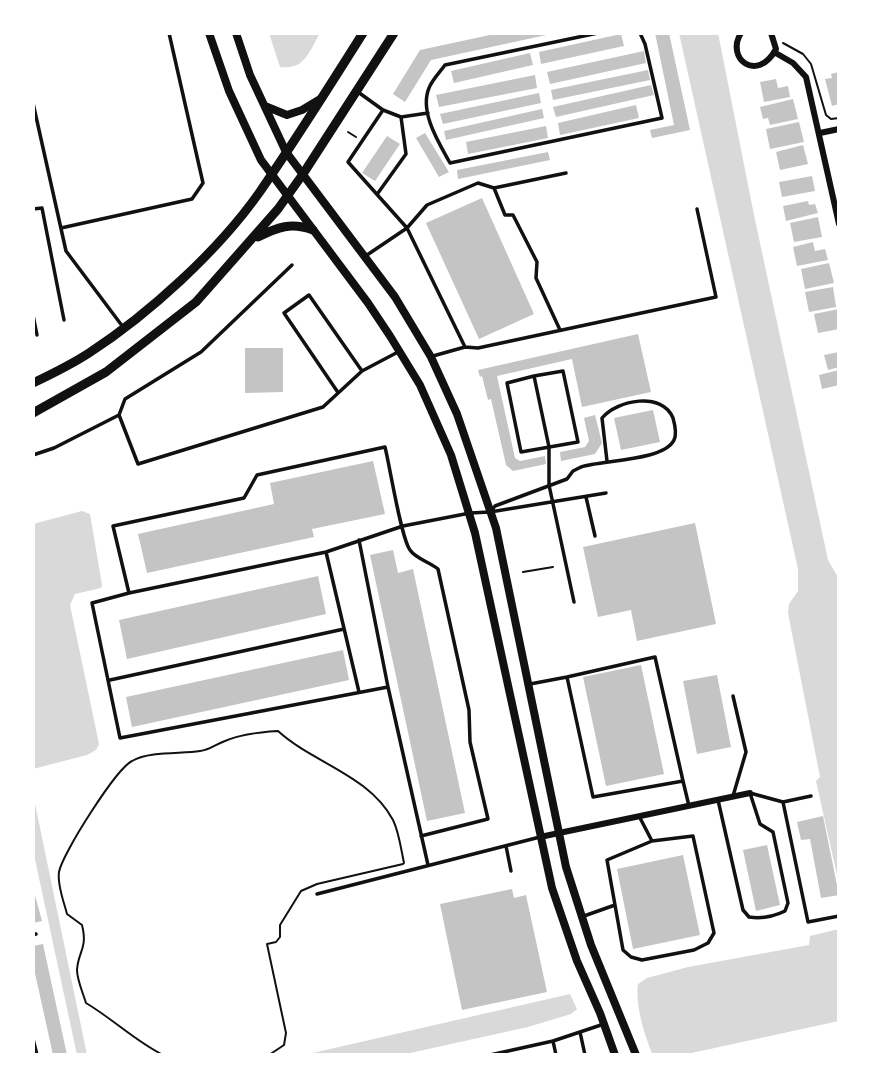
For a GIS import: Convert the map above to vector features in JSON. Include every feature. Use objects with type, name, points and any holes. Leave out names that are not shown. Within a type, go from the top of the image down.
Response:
[{"type":"main road","points":[[33,383],[89,353],[123,327],[176,283],[224,235],[258,194],[363,33]]},
{"type":"main road","points":[[33,413],[106,372],[196,303],[253,240],[288,195],[394,33]]},
{"type":"main road","points":[[253,240],[286,225],[313,230]]},
{"type":"street","points":[[209,33],[240,116],[261,160],[368,303],[400,351],[436,420],[470,513],[540,837],[564,925],[615,1055]]},
{"type":"street","points":[[236,33],[263,104],[286,152],[395,297],[430,357],[457,414],[491,512],[566,867],[581,917],[636,1055]]},
{"type":"street","points":[[741,33],[736,44],[737,51],[744,62],[750,65],[764,65],[770,61],[776,43],[771,33]]},
{"type":"street","points":[[774,52],[793,63],[806,77],[839,224]]},
{"type":"street","points":[[263,104],[272,111],[287,115],[322,98]]},
{"type":"street","points":[[820,133],[839,129]]},
{"type":"street","points":[[540,837],[750,793]]},
{"type":"lane","points":[[61,228],[192,199],[203,183],[169,33]]},
{"type":"lane","points":[[598,33],[446,65],[428,89],[428,113],[432,130],[450,163],[662,118],[640,33]]},
{"type":"lane","points":[[356,91],[383,110],[401,117],[428,113]]},
{"type":"lane","points":[[33,103],[66,251],[123,327]]},
{"type":"lane","points":[[383,110],[348,162],[407,228],[465,347]]},
{"type":"lane","points":[[378,194],[406,154],[401,117]]},
{"type":"lane","points":[[365,256],[407,228],[427,205],[478,183],[494,188],[565,173]]},
{"type":"lane","points":[[494,188],[505,215],[513,215],[537,262],[536,278],[560,330]]},
{"type":"lane","points":[[33,209],[41,208],[64,320]]},
{"type":"lane","points":[[430,357],[465,347],[478,348],[716,297],[697,209]]},
{"type":"lane","points":[[292,265],[201,352],[125,399],[119,415],[138,464],[323,407],[362,370],[400,351]]},
{"type":"lane","points":[[337,391],[284,313],[309,296],[362,370]]},
{"type":"lane","points":[[33,315],[37,335]]},
{"type":"lane","points":[[563,371],[579,442],[550,446],[521,452],[506,383],[563,371]]},
{"type":"lane","points":[[534,376],[550,446],[549,485],[574,602]]},
{"type":"lane","points":[[491,512],[495,506],[567,479],[573,471],[581,467],[664,450],[675,438],[675,424],[671,414],[665,407],[646,401],[616,407],[607,412],[602,418],[607,461]]},
{"type":"lane","points":[[33,455],[54,448],[119,415]]},
{"type":"lane","points":[[129,593],[113,526],[244,498],[257,475],[385,447],[411,552],[438,569],[469,710],[470,742],[488,819],[421,836]]},
{"type":"lane","points":[[388,687],[120,738],[92,603],[327,552],[403,526],[470,513],[607,493]]},
{"type":"lane","points":[[586,497],[595,536]]},
{"type":"lane","points":[[359,540],[388,687],[428,865]]},
{"type":"lane","points":[[327,552],[359,692]]},
{"type":"lane","points":[[109,680],[344,629]]},
{"type":"lane","points":[[528,684],[655,657],[689,806]]},
{"type":"lane","points":[[568,677],[593,797],[683,781]]},
{"type":"lane","points":[[733,696],[746,752],[733,797]]},
{"type":"lane","points":[[718,800],[743,910],[749,917],[760,919],[775,916],[785,911],[788,903],[773,832],[760,824],[750,793]]},
{"type":"lane","points":[[750,793],[783,802],[811,796]]},
{"type":"lane","points":[[783,802],[808,922],[839,916]]},
{"type":"lane","points":[[639,816],[652,841]]},
{"type":"lane","points":[[694,836],[714,933],[708,943],[694,950],[642,960],[631,957],[623,950],[607,860],[652,841],[694,836]]},
{"type":"lane","points":[[317,894],[540,837]]},
{"type":"lane","points":[[506,846],[511,871]]},
{"type":"lane","points":[[581,917],[615,905]]},
{"type":"lane","points":[[490,1055],[553,1041],[604,1024]]},
{"type":"lane","points":[[580,1032],[585,1055]]},
{"type":"lane","points":[[33,1039],[37,1055]]},
{"type":"lane","points":[[553,1041],[556,1055]]},
{"type":"path","points":[[348,132],[356,137]]},
{"type":"path","points":[[523,572],[553,567]]},
{"type":"path","points":[[163,1055],[86,1003],[78,970],[85,935],[82,925],[67,914],[58,875],[62,859],[107,790],[125,766],[133,760],[180,751],[198,752],[227,740],[278,732],[374,795],[394,821],[404,863],[317,884],[301,891],[280,925],[280,937],[276,942],[267,944],[286,1033],[284,1045],[269,1055]]},
{"type":"shaded area","points":[[269,33],[320,33],[301,63],[280,67]]},
{"type":"shaded area","points":[[679,33],[718,33],[828,560],[839,579],[839,884],[816,781],[820,777],[788,613],[789,604],[798,591],[798,569]]},
{"type":"shaded area","points":[[82,511],[90,514],[102,585],[101,588],[75,594],[70,605],[99,744],[96,750],[87,755],[33,769],[33,524]]},
{"type":"shaded area","points":[[33,794],[87,1055],[77,1055],[33,850]]},
{"type":"shaded area","points":[[839,929],[839,1021],[687,1054],[652,1053],[643,1028],[638,1001],[638,984],[647,978],[688,967],[809,945],[810,936]]},
{"type":"shaded area","points":[[570,994],[577,1009],[571,1014],[528,1027],[401,1055],[304,1055]]},
{"type":"building","points":[[499,33],[551,34],[431,60],[405,102],[393,94],[420,50]]},
{"type":"building","points":[[655,33],[669,33],[690,130],[652,138],[650,130],[674,125]]},
{"type":"building","points":[[621,34],[624,46],[541,64],[539,52]]},
{"type":"building","points":[[644,51],[646,63],[550,84],[547,72]]},
{"type":"building","points":[[530,53],[533,65],[454,83],[451,71]]},
{"type":"building","points":[[648,70],[650,80],[553,100],[551,90]]},
{"type":"building","points":[[839,72],[839,104],[832,106],[825,79],[832,78],[831,74]]},
{"type":"building","points":[[535,75],[537,88],[439,107],[436,95]]},
{"type":"building","points":[[776,79],[778,88],[788,86],[790,97],[764,102],[760,82]]},
{"type":"building","points":[[651,85],[654,95],[556,117],[553,107]]},
{"type":"building","points":[[539,93],[541,103],[443,124],[440,114]]},
{"type":"building","points":[[793,99],[798,119],[770,125],[768,118],[763,119],[760,107]]},
{"type":"building","points":[[636,105],[639,118],[560,135],[558,123]]},
{"type":"building","points":[[542,109],[544,118],[446,140],[444,131]]},
{"type":"building","points":[[799,122],[804,142],[770,149],[766,129]]},
{"type":"building","points":[[546,126],[548,138],[468,154],[466,142]]},
{"type":"building","points":[[425,133],[449,172],[439,177],[416,138]]},
{"type":"building","points":[[387,136],[400,144],[375,181],[362,173]]},
{"type":"building","points":[[803,145],[808,164],[780,170],[776,152]]},
{"type":"building","points":[[548,152],[550,160],[458,179],[457,170]]},
{"type":"building","points":[[812,176],[815,191],[782,197],[779,182]]},
{"type":"building","points":[[482,198],[534,314],[479,339],[426,223]]},
{"type":"building","points":[[808,201],[809,205],[815,204],[818,213],[786,221],[783,206]]},
{"type":"building","points":[[818,217],[822,237],[794,242],[790,223]]},
{"type":"building","points":[[813,242],[815,251],[825,249],[828,260],[797,266],[793,247]]},
{"type":"building","points":[[829,263],[834,283],[805,289],[801,269]]},
{"type":"building","points":[[833,287],[836,307],[809,312],[805,292]]},
{"type":"building","points":[[839,309],[839,329],[818,333],[814,314]]},
{"type":"building","points":[[638,334],[651,392],[582,407],[572,359],[497,376],[515,458],[520,461],[545,456],[546,464],[513,471],[506,465],[491,399],[488,400],[478,370]]},
{"type":"building","points":[[245,348],[283,348],[283,392],[245,393]]},
{"type":"building","points":[[839,352],[839,367],[828,370],[824,355]]},
{"type":"building","points":[[839,370],[839,385],[822,389],[819,375]]},
{"type":"building","points":[[653,410],[660,442],[621,450],[614,418]]},
{"type":"building","points":[[595,415],[602,443],[595,454],[561,461],[560,452],[585,447],[589,441],[584,418]]},
{"type":"building","points":[[373,461],[385,514],[312,529],[314,537],[147,573],[138,534],[274,504],[270,483]]},
{"type":"building","points":[[695,523],[716,624],[637,641],[631,610],[598,617],[583,547]]},
{"type":"building","points":[[393,550],[398,573],[413,569],[465,813],[427,821],[370,555]]},
{"type":"building","points":[[318,576],[326,614],[127,659],[119,620]]},
{"type":"building","points":[[343,650],[349,680],[132,727],[126,697]]},
{"type":"building","points":[[641,665],[664,774],[606,786],[583,677]]},
{"type":"building","points":[[717,675],[731,747],[697,754],[683,681]]},
{"type":"building","points":[[823,816],[839,895],[821,898],[810,839],[801,840],[797,822]]},
{"type":"building","points":[[767,845],[780,905],[756,911],[743,850]]},
{"type":"building","points":[[683,855],[700,935],[633,949],[617,869]]},
{"type":"building","points":[[33,888],[42,921],[33,923]]},
{"type":"building","points":[[512,889],[514,898],[526,895],[547,992],[462,1010],[440,904]]},
{"type":"building","points":[[43,944],[67,1055],[53,1055],[33,964],[33,946]]}]
